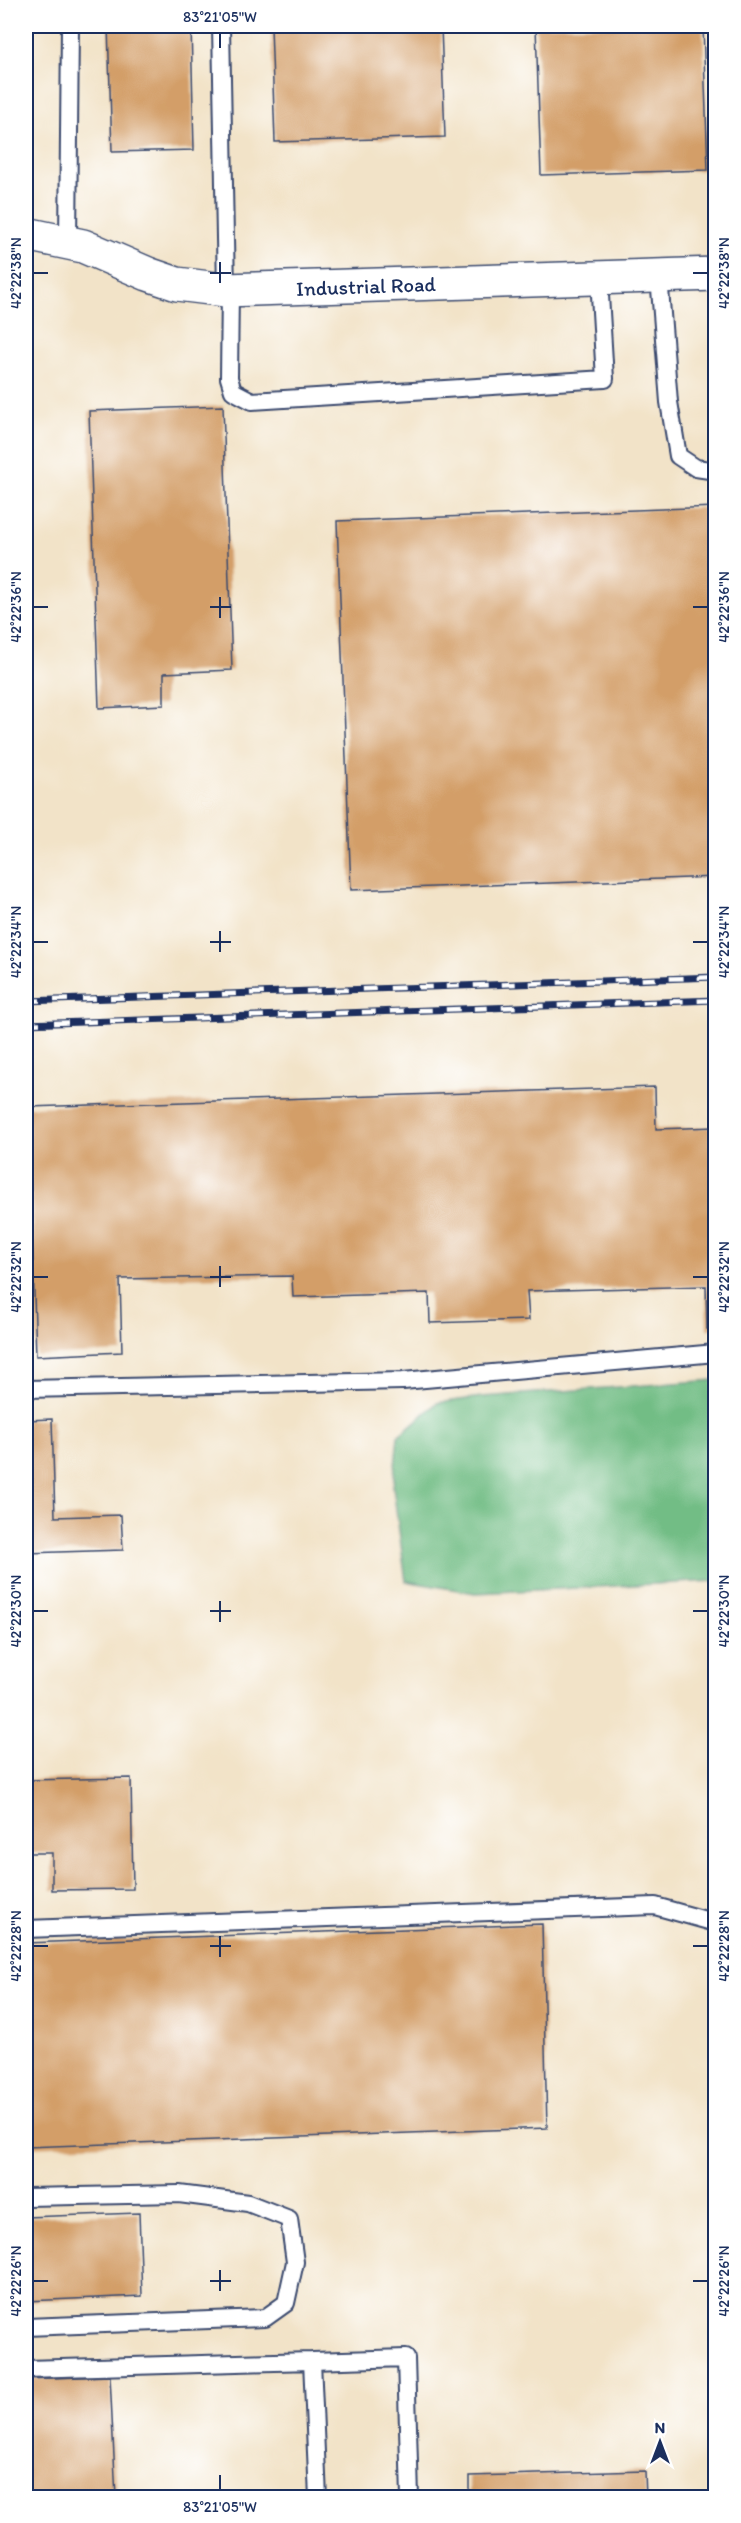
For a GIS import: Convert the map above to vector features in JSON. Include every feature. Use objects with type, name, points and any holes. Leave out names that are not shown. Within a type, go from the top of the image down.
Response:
[{"type":"street","name":"Industrial Road","points":[[26,234],[83,246],[177,284],[228,290],[716,274]]},
{"type":"lane","points":[[68,242],[70,26]]},
{"type":"lane","points":[[221,26],[229,378],[233,391],[252,401],[605,379],[599,278]]},
{"type":"lane","points":[[659,276],[669,402],[678,456],[696,468],[716,471]]},
{"type":"lane","points":[[26,1389],[403,1381],[716,1353]]},
{"type":"lane","points":[[26,1929],[655,1906],[716,1923]]},
{"type":"lane","points":[[26,2197],[179,2194],[248,2203],[289,2219],[295,2262],[285,2303],[264,2318],[26,2327]]},
{"type":"lane","points":[[26,2369],[406,2358],[410,2498]]},
{"type":"lane","points":[[312,2361],[318,2498]]},
{"type":"green space","points":[[715,1380],[715,1581],[475,1593],[406,1581],[393,1487],[398,1436],[437,1403],[482,1397]]},
{"type":"building","points":[[108,26],[191,26],[194,150],[112,152]]},
{"type":"building","points":[[271,26],[441,26],[445,137],[275,142]]},
{"type":"building","points":[[536,26],[703,26],[708,170],[541,175]]},
{"type":"building","points":[[223,406],[232,670],[164,673],[164,705],[99,708],[89,411]]},
{"type":"building","points":[[716,507],[716,877],[351,890],[337,521]]},
{"type":"building","points":[[655,1087],[656,1129],[716,1127],[716,1329],[707,1329],[706,1286],[527,1291],[529,1320],[430,1323],[429,1293],[293,1297],[292,1276],[120,1279],[122,1352],[36,1356],[28,1107]]},
{"type":"building","points":[[52,1419],[55,1517],[121,1515],[123,1550],[26,1553],[26,1420]]},
{"type":"building","points":[[131,1778],[133,1889],[52,1890],[52,1853],[26,1853],[26,1780]]},
{"type":"building","points":[[542,1924],[547,2128],[26,2147],[26,1943]]},
{"type":"building","points":[[139,2213],[142,2296],[26,2301],[26,2217]]},
{"type":"building","points":[[110,2376],[116,2498],[26,2498],[26,2379]]},
{"type":"building","points":[[645,2471],[646,2498],[469,2498],[469,2476]]},
{"type":"railway","points":[[26,1001],[716,977]]},
{"type":"railway","points":[[26,1024],[716,1000]]}]
